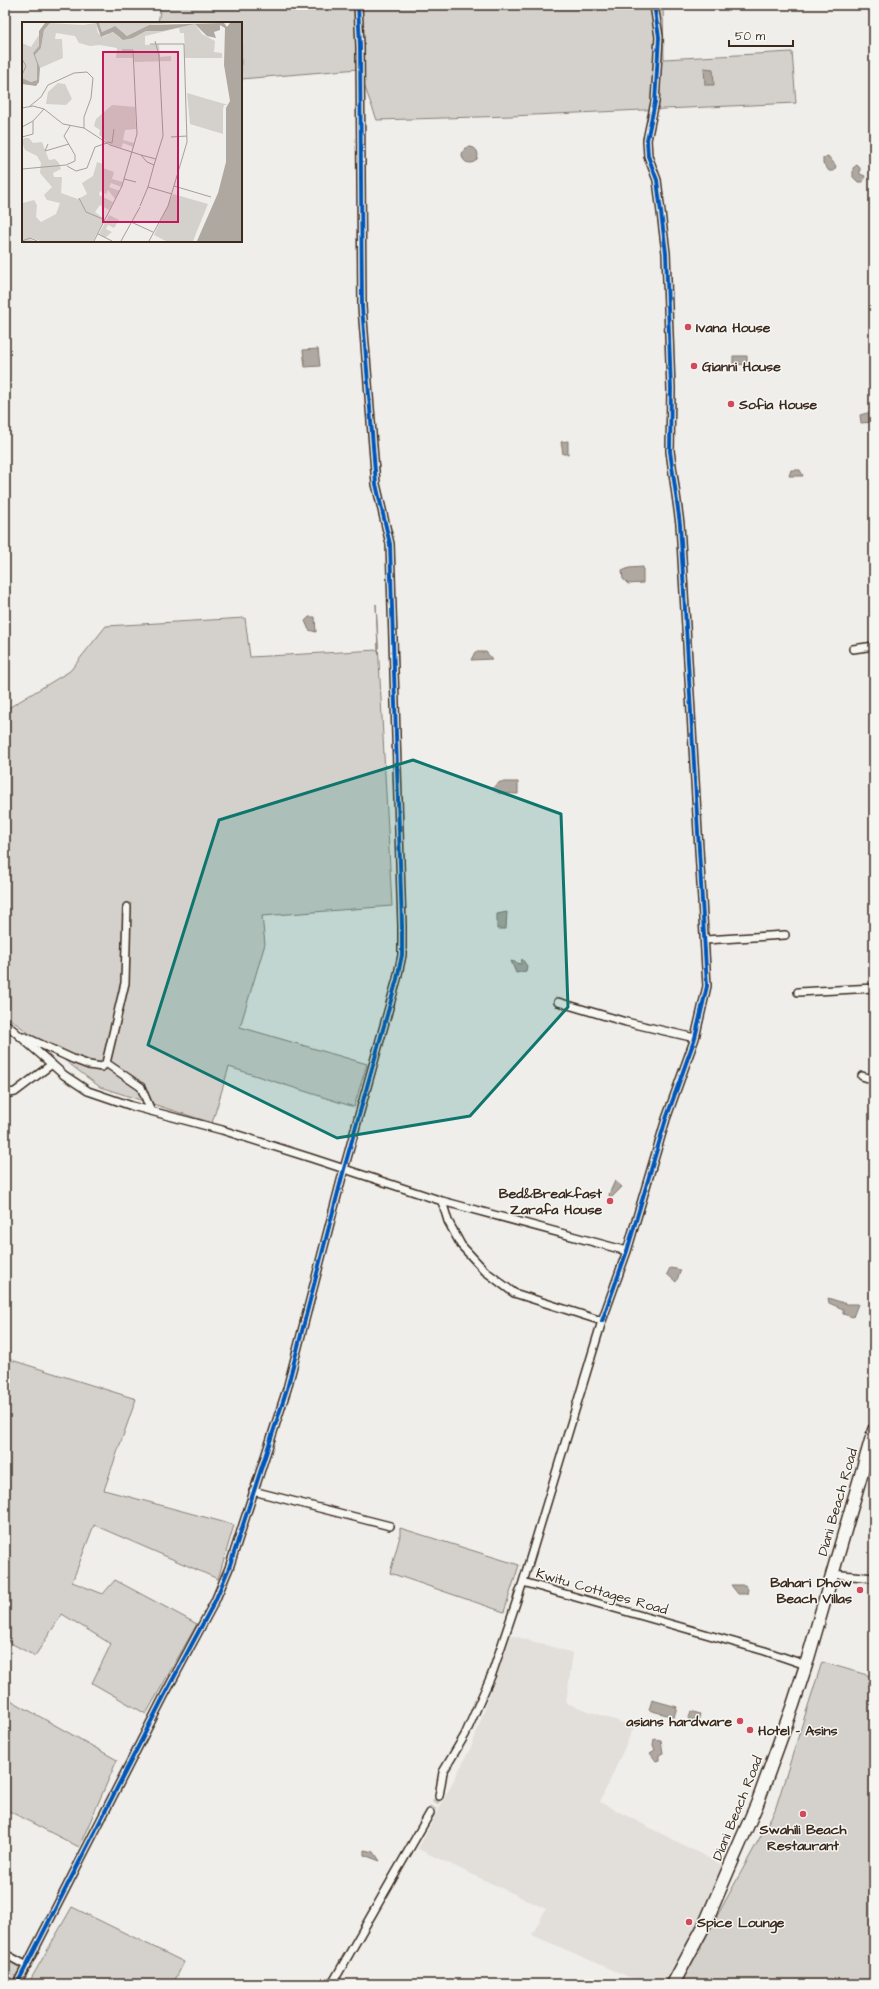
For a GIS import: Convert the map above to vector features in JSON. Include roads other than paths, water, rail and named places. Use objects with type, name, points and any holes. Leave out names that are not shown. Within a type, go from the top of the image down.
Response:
[{"type":"main road","name":"Diani Beach Road","points":[[673,1984],[704,1926],[757,1804],[806,1665],[874,1430]]},
{"type":"street","points":[[17,1984],[164,1696],[216,1601],[229,1568],[286,1389],[344,1169],[397,979],[403,940],[390,544],[376,484],[362,306],[360,46],[358,5]]},
{"type":"street","name":"Kwitu Cottages Road","points":[[654,5],[659,37],[655,102],[647,140],[648,156],[658,180],[666,253],[671,389],[670,451],[680,524],[707,986],[695,1038],[666,1119],[627,1251],[602,1321],[523,1582],[765,1651],[806,1665]]},
{"type":"street","points":[[853,649],[874,646]]},
{"type":"street","points":[[19,1034],[89,1065],[102,1067],[106,1063],[125,983],[127,908]]},
{"type":"street","points":[[705,940],[785,935]]},
{"type":"street","points":[[798,992],[874,988]]},
{"type":"street","points":[[558,1002],[626,1022],[695,1038]]},
{"type":"street","points":[[5,1023],[52,1064],[88,1090],[151,1111],[222,1130],[442,1200],[627,1251]]},
{"type":"street","points":[[106,1063],[141,1087],[151,1111]]},
{"type":"street","points":[[5,1094],[15,1092],[52,1064]]},
{"type":"street","points":[[862,1076],[874,1080]]},
{"type":"street","points":[[442,1200],[448,1221],[461,1245],[485,1271],[502,1284],[514,1293],[602,1321]]},
{"type":"street","points":[[253,1491],[390,1526]]},
{"type":"street","points":[[832,1574],[874,1578]]},
{"type":"street","points":[[440,1796],[444,1772],[465,1735],[492,1674],[523,1582]]},
{"type":"street","points":[[332,1984],[430,1813]]},
{"type":"street","points":[[5,1954],[27,1966]]},
{"type":"tunnel","points":[[430,1813],[439,1796]]},
{"type":"place","name":"Ivana House","points":[[688,327]]},
{"type":"place","name":"Gianni House","points":[[694,366]]},
{"type":"place","name":"Sofia House","points":[[731,404]]},
{"type":"place","name":"Bed&Breakfast Zarafa House","points":[[610,1201]]},
{"type":"place","name":"Bahari Dhow Beach Villas","points":[[860,1590]]},
{"type":"place","name":"asians hardware","points":[[740,1721]]},
{"type":"place","name":"Hotel - Asins","points":[[750,1730]]},
{"type":"place","name":"Swahili Beach Restaurant","points":[[803,1814]]},
{"type":"place","name":"Spice Lounge","points":[[689,1922]]}]
